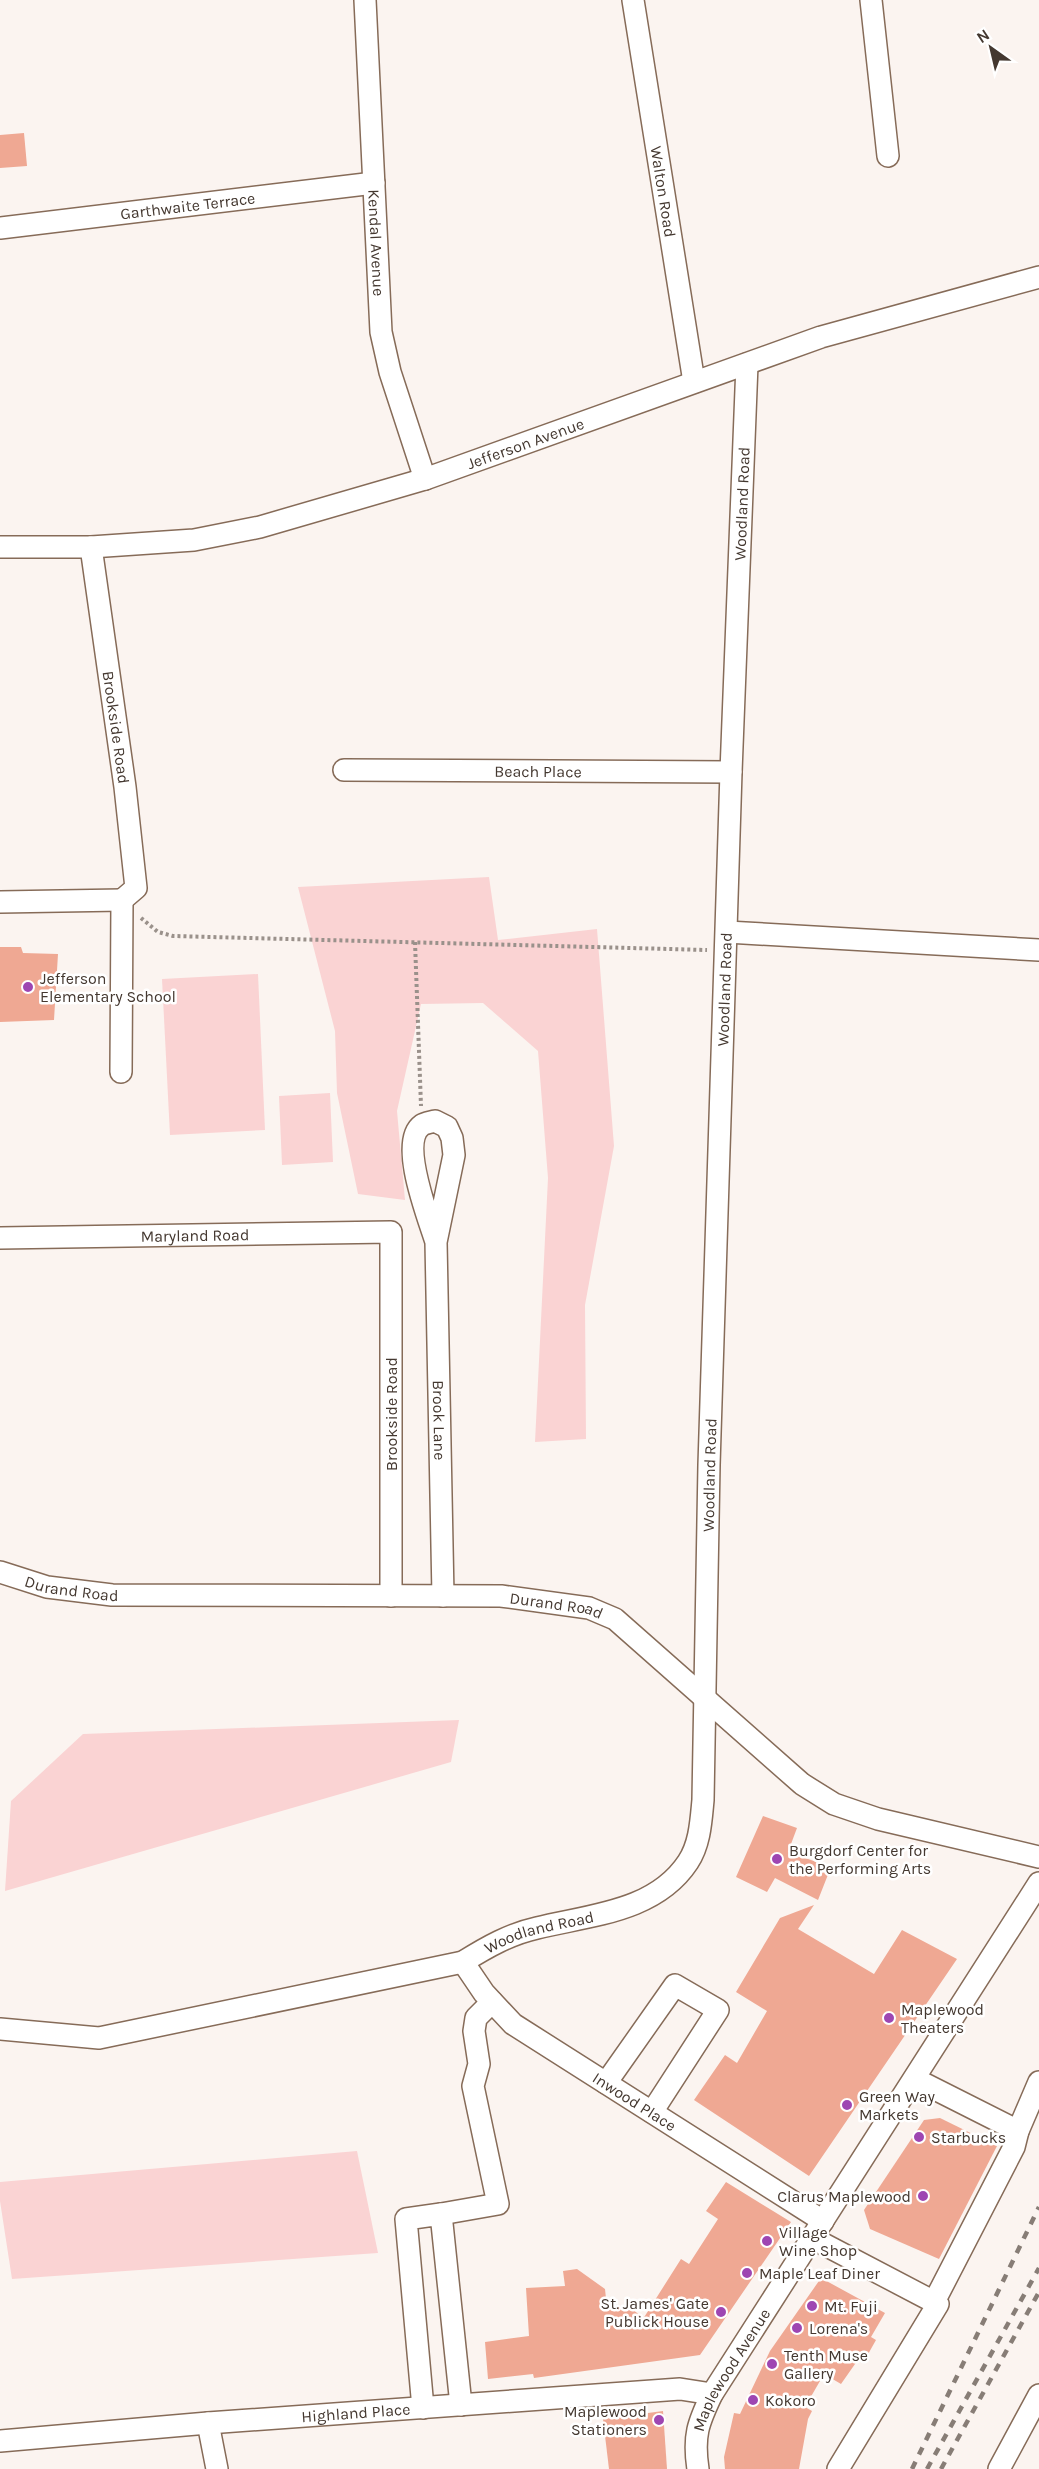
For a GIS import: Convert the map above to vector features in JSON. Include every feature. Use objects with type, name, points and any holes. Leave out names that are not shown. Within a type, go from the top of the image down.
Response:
[{"type":"street","name":"Kendal Avenue","points":[[365,0],[381,332],[390,372],[425,479]]},
{"type":"street","name":"Walton Road","points":[[633,0],[694,382]]},
{"type":"street","points":[[871,0],[888,156]]},
{"type":"street","name":"Garthwaite Terrace","points":[[0,228],[374,183]]},
{"type":"street","name":"Jefferson Avenue","points":[[0,547],[91,547],[194,540],[260,527],[425,479],[821,337],[1039,277]]},
{"type":"street","name":"Woodland Road","points":[[0,2029],[99,2038],[463,1962],[512,1935],[626,1908],[660,1892],[688,1862],[700,1826],[731,772],[747,364]]},
{"type":"street","name":"Brookside Road","points":[[91,547],[136,888],[122,900]]},
{"type":"street","name":"Beach Place","points":[[344,770],[731,772]]},
{"type":"street","points":[[0,902],[122,900],[121,1072]]},
{"type":"street","points":[[727,932],[1039,950]]},
{"type":"street","name":"Brook Lane","points":[[436,1242],[413,1163],[414,1137],[422,1125],[435,1121],[447,1126],[452,1138],[454,1155],[436,1242],[443,1596]]},
{"type":"street","name":"Brookside Road","points":[[391,1232],[391,1596]]},
{"type":"street","name":"Maryland Road","points":[[0,1238],[391,1232]]},
{"type":"street","name":"Durand Road","points":[[0,1572],[47,1587],[112,1595],[501,1596],[589,1608],[615,1619],[802,1784],[834,1804],[878,1819],[1039,1857]]},
{"type":"street","name":"Maplewood Avenue","points":[[698,2469],[696,2456],[698,2421],[712,2394],[1039,1883]]},
{"type":"street","name":"Inwood Place","points":[[463,1962],[492,2002],[513,2024],[652,2112],[818,2230],[934,2302]]},
{"type":"street","points":[[606,2083],[675,1985],[718,2010],[652,2112]]},
{"type":"street","points":[[423,2408],[406,2219],[498,2204],[473,2086],[479,2064],[474,2031],[476,2018],[492,2002]]},
{"type":"street","points":[[915,2079],[1018,2131]]},
{"type":"street","points":[[838,2469],[938,2304],[934,2302],[1014,2147],[1018,2131],[1039,2082]]},
{"type":"street","points":[[441,2214],[461,2405]]},
{"type":"street","name":"Highland Place","points":[[0,2441],[208,2423],[680,2389],[712,2394]]},
{"type":"street","points":[[999,2469],[1039,2395]]},
{"type":"street","points":[[208,2423],[217,2469]]},
{"type":"path","points":[[122,900],[158,932],[172,936],[710,950]]},
{"type":"path","points":[[415,942],[422,1125]]},
{"type":"shaded area","points":[[489,877],[498,940],[597,929],[614,1146],[585,1305],[586,1439],[535,1442],[548,1178],[538,1051],[483,1003],[421,1004],[397,1111],[405,1200],[358,1194],[337,1093],[335,1031],[298,887]]},
{"type":"shaded area","points":[[258,974],[265,1130],[170,1135],[162,979]]},
{"type":"shaded area","points":[[330,1093],[333,1162],[282,1165],[279,1096]]},
{"type":"shaded area","points":[[459,1720],[451,1762],[5,1891],[11,1801],[83,1734]]},
{"type":"shaded area","points":[[357,2151],[378,2253],[12,2279],[0,2201],[0,2182]]},
{"type":"building","points":[[24,133],[27,166],[0,168],[0,135]]},
{"type":"building","name":"Jefferson Elementary School","points":[[0,947],[21,947],[23,953],[58,954],[54,1020],[0,1022]]},
{"type":"building","name":"Burgdorf Center for the Performing Arts","points":[[763,1816],[797,1828],[788,1852],[831,1867],[818,1900],[775,1878],[767,1892],[736,1877]]},
{"type":"building","points":[[814,1905],[798,1929],[874,1974],[902,1930],[957,1959],[809,2176],[694,2100],[725,2055],[737,2063],[767,2011],[736,1992],[780,1918]]},
{"type":"building","name":"Clarus Maplewood","points":[[940,2118],[997,2146],[939,2259],[870,2229],[864,2210],[924,2120]]},
{"type":"building","points":[[726,2182],[791,2222],[700,2355],[534,2378],[533,2374],[488,2379],[485,2342],[529,2336],[526,2288],[565,2286],[563,2271],[577,2269],[605,2289],[607,2308],[630,2306],[643,2319],[681,2259],[689,2264],[718,2219],[706,2211]]},
{"type":"building","points":[[821,2278],[885,2313],[871,2337],[876,2340],[867,2356],[862,2354],[841,2384],[824,2374],[805,2407],[812,2411],[808,2419],[799,2469],[725,2469],[724,2457],[734,2413],[740,2414],[770,2351]]},
{"type":"building","points":[[663,2411],[667,2469],[609,2469],[603,2419]]},
{"type":"railway","points":[[912,2469],[1039,2207]]},
{"type":"railway","points":[[927,2469],[1039,2268]]},
{"type":"railway","points":[[941,2469],[1039,2292]]},
{"type":"place","name":"Jefferson Elementary School","points":[[28,987]]},
{"type":"place","name":"Burgdorf Center for the Performing Arts","points":[[777,1859]]},
{"type":"place","name":"Maplewood Theaters","points":[[889,2018]]},
{"type":"place","name":"Green Way Markets","points":[[847,2105]]},
{"type":"place","name":"Starbucks","points":[[919,2137]]},
{"type":"place","name":"Clarus Maplewood","points":[[923,2196]]},
{"type":"place","name":"Village Wine Shop","points":[[767,2241]]},
{"type":"place","name":"Maple Leaf Diner","points":[[747,2273]]},
{"type":"place","name":"Mt. Fuji","points":[[812,2306]]},
{"type":"place","name":"St. James' Gate Publick House","points":[[721,2312]]},
{"type":"place","name":"Lorena's","points":[[797,2328]]},
{"type":"place","name":"Tenth Muse Gallery","points":[[772,2364]]},
{"type":"place","name":"Kokoro","points":[[753,2400]]},
{"type":"place","name":"Maplewood Stationers","points":[[659,2420]]}]
